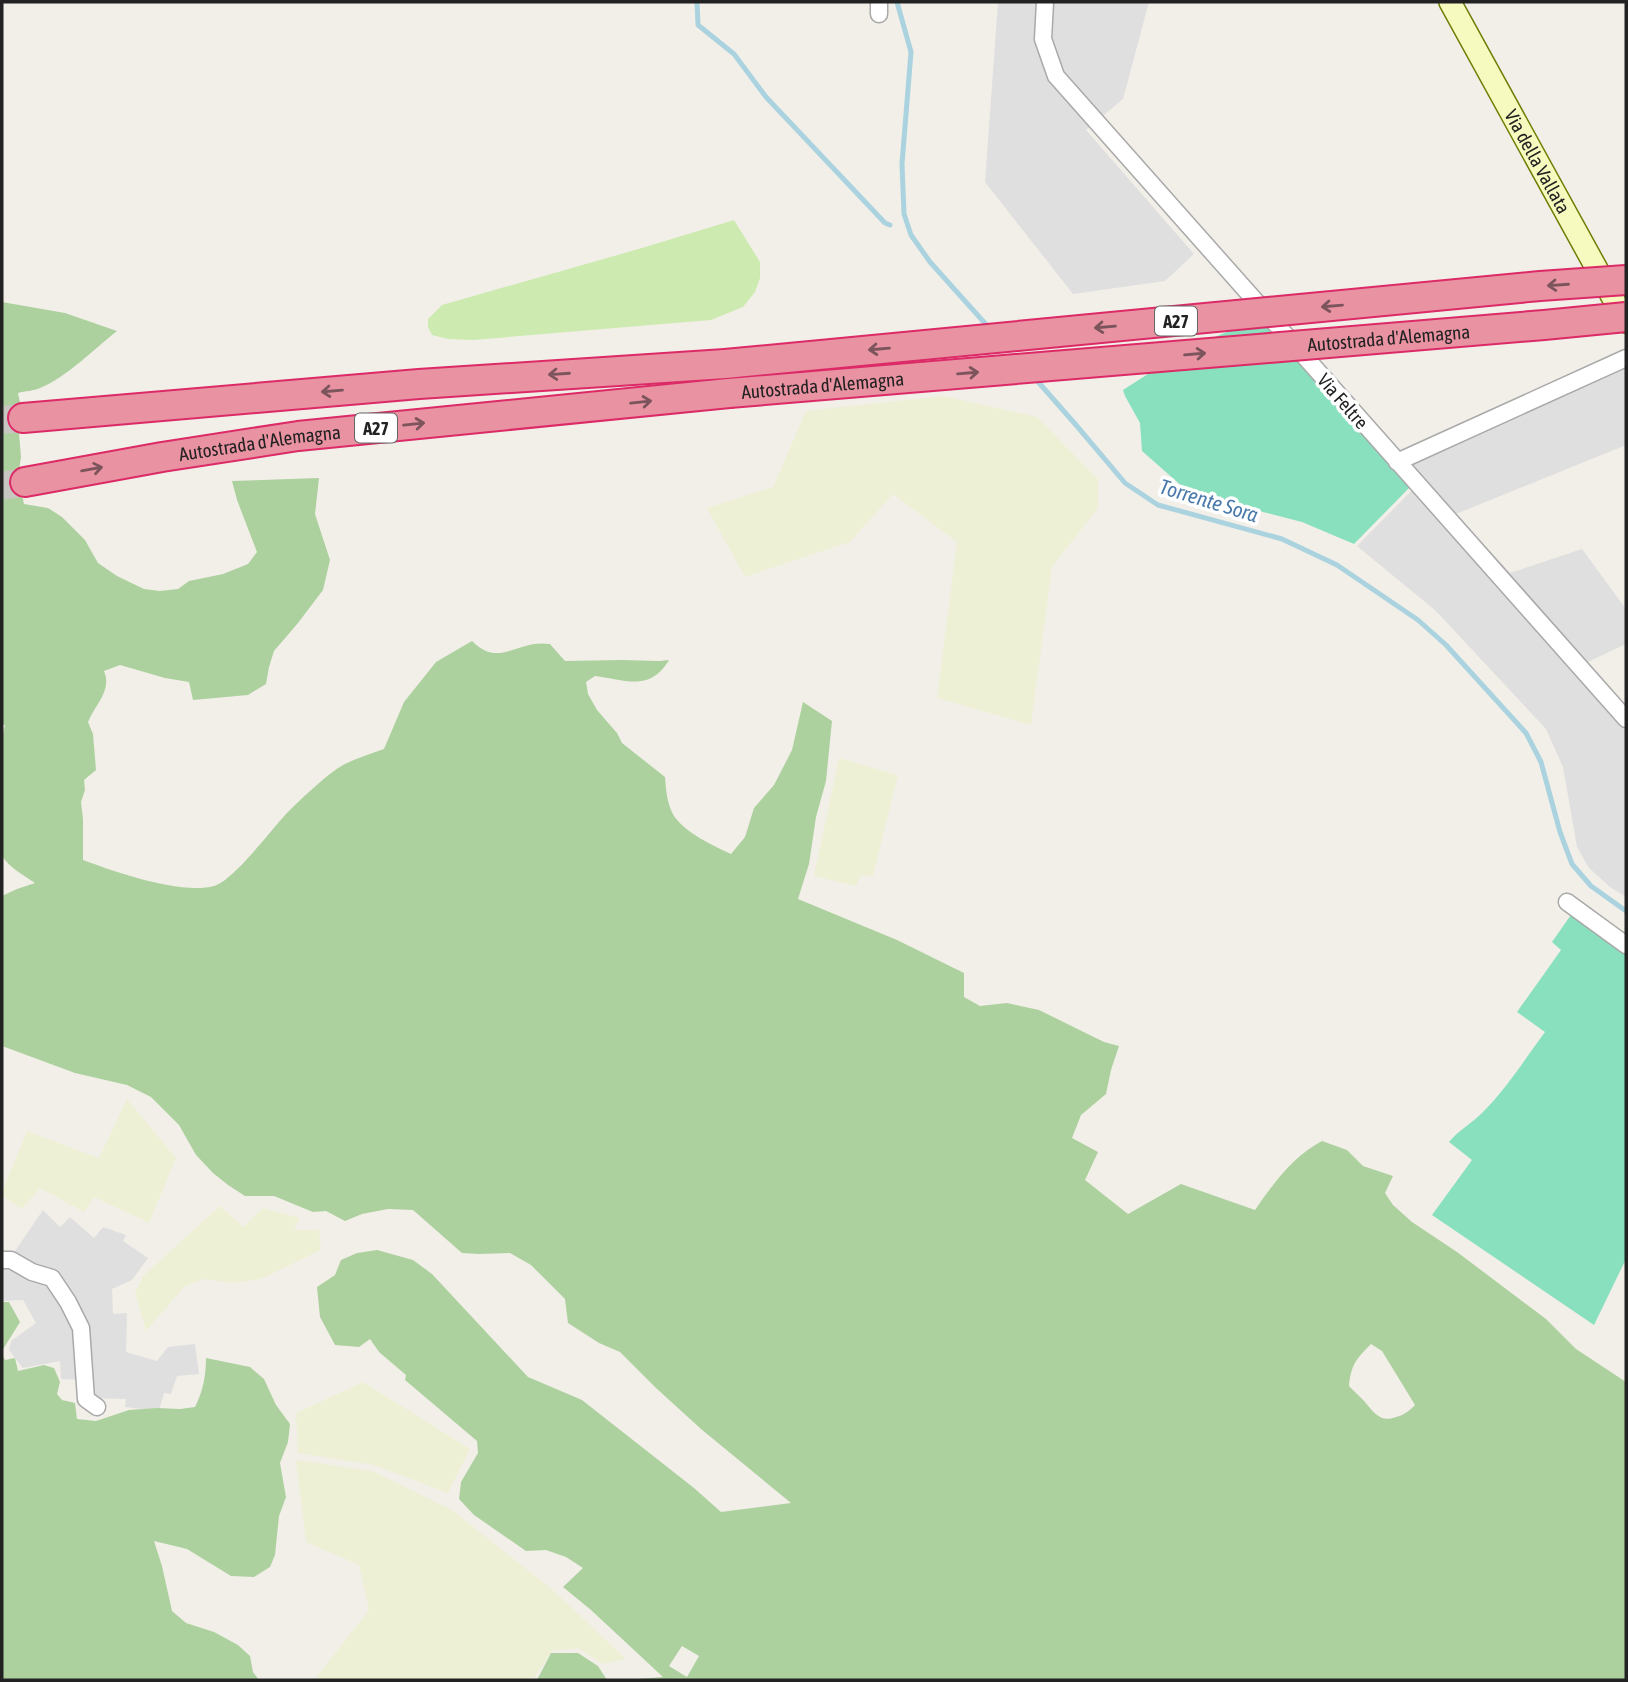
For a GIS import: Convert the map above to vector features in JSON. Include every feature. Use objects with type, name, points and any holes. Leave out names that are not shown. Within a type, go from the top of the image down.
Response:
[{"type":"highway","name":"Autostrada d'Alemagna","points":[[23,418],[419,384],[725,364],[1626,280]]},
{"type":"highway","name":"Autostrada d'Alemagna","points":[[25,482],[298,436],[729,393],[1626,317]]},
{"type":"main road","name":"Via della Vallata","points":[[1450,2],[1626,322]]},
{"type":"street","name":"Via Feltre","points":[[1045,2],[1043,39],[1056,76],[1626,719]]},
{"type":"street","points":[[1397,462],[1626,358]]},
{"type":"street","points":[[1567,902],[1626,945]]},
{"type":"street","points":[[2,1260],[11,1260],[32,1272],[52,1278],[68,1302],[81,1328],[86,1399],[97,1407]]},
{"type":"shaded area","points":[[998,2],[1149,2],[1123,99],[1086,130],[1194,254],[1165,281],[1073,294],[985,182]]},
{"type":"shaded area","points":[[1624,365],[1626,445],[1456,514],[1510,573],[1582,549],[1626,609],[1626,644],[1573,669],[1626,729],[1626,897],[1589,868],[1577,847],[1563,767],[1546,729],[1436,611],[1357,546],[1422,480],[1407,462]]},
{"type":"shaded area","points":[[43,1210],[60,1227],[70,1217],[94,1238],[103,1227],[126,1235],[123,1241],[148,1258],[132,1280],[112,1289],[113,1314],[127,1313],[126,1352],[157,1361],[168,1347],[195,1344],[199,1374],[177,1376],[171,1394],[164,1393],[159,1411],[125,1407],[126,1399],[88,1398],[88,1380],[61,1379],[60,1361],[23,1368],[9,1350],[11,1341],[36,1323],[23,1300],[2,1301],[2,1270]]},
{"type":"green space","points":[[734,220],[760,262],[760,278],[755,292],[743,307],[711,320],[473,340],[432,335],[428,327],[428,319],[442,305]]},
{"type":"green space","points":[[2,302],[65,313],[117,331],[60,377],[38,389],[18,393],[22,412],[18,477],[24,504],[48,508],[62,517],[85,540],[98,563],[117,576],[144,589],[160,591],[178,589],[189,581],[223,574],[248,564],[257,552],[232,481],[319,478],[315,514],[330,560],[323,590],[274,651],[266,684],[248,695],[193,700],[189,682],[120,665],[104,671],[105,691],[88,722],[93,734],[96,770],[84,780],[85,790],[81,802],[83,860],[166,885],[200,888],[222,882],[241,865],[286,814],[322,781],[343,765],[384,749],[404,702],[436,662],[472,641],[491,653],[527,645],[550,644],[565,661],[669,660],[654,677],[645,680],[627,681],[595,676],[586,682],[588,694],[622,743],[665,777],[670,807],[679,822],[700,838],[731,854],[745,837],[754,808],[774,785],[792,750],[803,702],[832,721],[826,781],[816,817],[809,864],[798,899],[897,940],[964,973],[964,997],[980,1006],[1007,1003],[1039,1010],[1104,1042],[1119,1046],[1106,1094],[1081,1115],[1072,1138],[1098,1152],[1085,1180],[1128,1214],[1181,1184],[1255,1210],[1284,1171],[1312,1147],[1322,1141],[1347,1150],[1363,1166],[1393,1176],[1385,1193],[1393,1205],[1412,1222],[1546,1319],[1576,1349],[1626,1382],[1626,1680],[626,1680],[663,1677],[563,1587],[583,1568],[566,1557],[546,1550],[526,1551],[474,1515],[459,1499],[461,1482],[478,1453],[477,1441],[405,1380],[406,1375],[379,1352],[370,1339],[359,1347],[335,1345],[320,1317],[317,1287],[335,1275],[341,1260],[357,1253],[377,1250],[413,1260],[432,1274],[528,1377],[582,1400],[721,1512],[791,1503],[701,1429],[620,1352],[599,1343],[568,1323],[565,1299],[531,1265],[510,1253],[462,1253],[413,1210],[388,1209],[362,1214],[345,1221],[326,1211],[313,1212],[274,1196],[245,1196],[213,1173],[196,1155],[179,1125],[151,1097],[127,1085],[75,1073],[2,1046],[2,896],[35,883],[13,868],[2,856],[2,739],[5,725],[2,724]],"holes":[[[1371,1344],[1382,1351],[1415,1405],[1391,1419],[1378,1416],[1349,1386],[1355,1363]],[[682,1646],[699,1656],[687,1677],[669,1666]]]},
{"type":"green space","points":[[1264,317],[1412,485],[1354,544],[1302,522],[1201,496],[1184,488],[1142,451],[1140,423],[1123,390],[1190,347]]},
{"type":"green space","points":[[943,396],[1037,417],[1098,479],[1098,508],[1052,567],[1031,725],[937,698],[957,542],[893,494],[850,542],[745,577],[707,508],[773,487],[806,411]]},
{"type":"green space","points":[[839,758],[898,775],[873,876],[861,875],[856,886],[814,876]]},
{"type":"green space","points":[[1573,912],[1626,949],[1626,1259],[1594,1325],[1432,1215],[1472,1160],[1449,1142],[1492,1103],[1545,1032],[1517,1012],[1561,950],[1552,942]]},
{"type":"green space","points":[[127,1099],[176,1158],[149,1223],[94,1197],[84,1212],[40,1188],[22,1209],[2,1196],[27,1131],[99,1158]]},
{"type":"green space","points":[[220,1206],[243,1227],[263,1208],[300,1218],[294,1230],[319,1230],[321,1250],[261,1279],[232,1283],[205,1279],[185,1286],[146,1331],[135,1293],[143,1276]]},
{"type":"green space","points":[[2,1302],[9,1302],[20,1322],[2,1351]]},
{"type":"green space","points":[[2,1354],[5,1360],[15,1358],[18,1371],[44,1365],[54,1368],[60,1382],[57,1394],[62,1400],[75,1403],[77,1419],[96,1421],[129,1410],[195,1407],[204,1383],[206,1358],[250,1367],[264,1379],[276,1405],[290,1424],[288,1442],[280,1463],[286,1497],[279,1516],[275,1555],[270,1567],[254,1577],[231,1576],[187,1549],[154,1541],[172,1611],[186,1623],[214,1632],[238,1645],[250,1656],[253,1672],[259,1680],[2,1680]]},
{"type":"green space","points":[[363,1382],[470,1449],[448,1493],[374,1465],[298,1453],[296,1413]]},
{"type":"green space","points":[[296,1460],[372,1471],[452,1510],[554,1591],[626,1659],[602,1664],[578,1648],[552,1651],[533,1680],[314,1680],[369,1610],[359,1565],[306,1542]]},
{"type":"green space","points":[[551,1653],[578,1653],[598,1666],[607,1680],[537,1680]]},
{"type":"waterway","points":[[697,2],[698,25],[734,54],[766,97],[885,223],[890,225]]},
{"type":"waterway","name":"Torrente Sora","points":[[897,2],[911,52],[902,164],[904,214],[911,235],[930,262],[991,330]]},
{"type":"waterway","name":"Torrente Sora","points":[[1033,376],[1125,483],[1158,505],[1282,539],[1337,565],[1418,620],[1446,645],[1526,733],[1541,762],[1560,832],[1572,864],[1591,886],[1626,911]]},
{"type":"tunnel","points":[[2,420],[23,418]]},
{"type":"tunnel","points":[[2,486],[25,482]]}]
